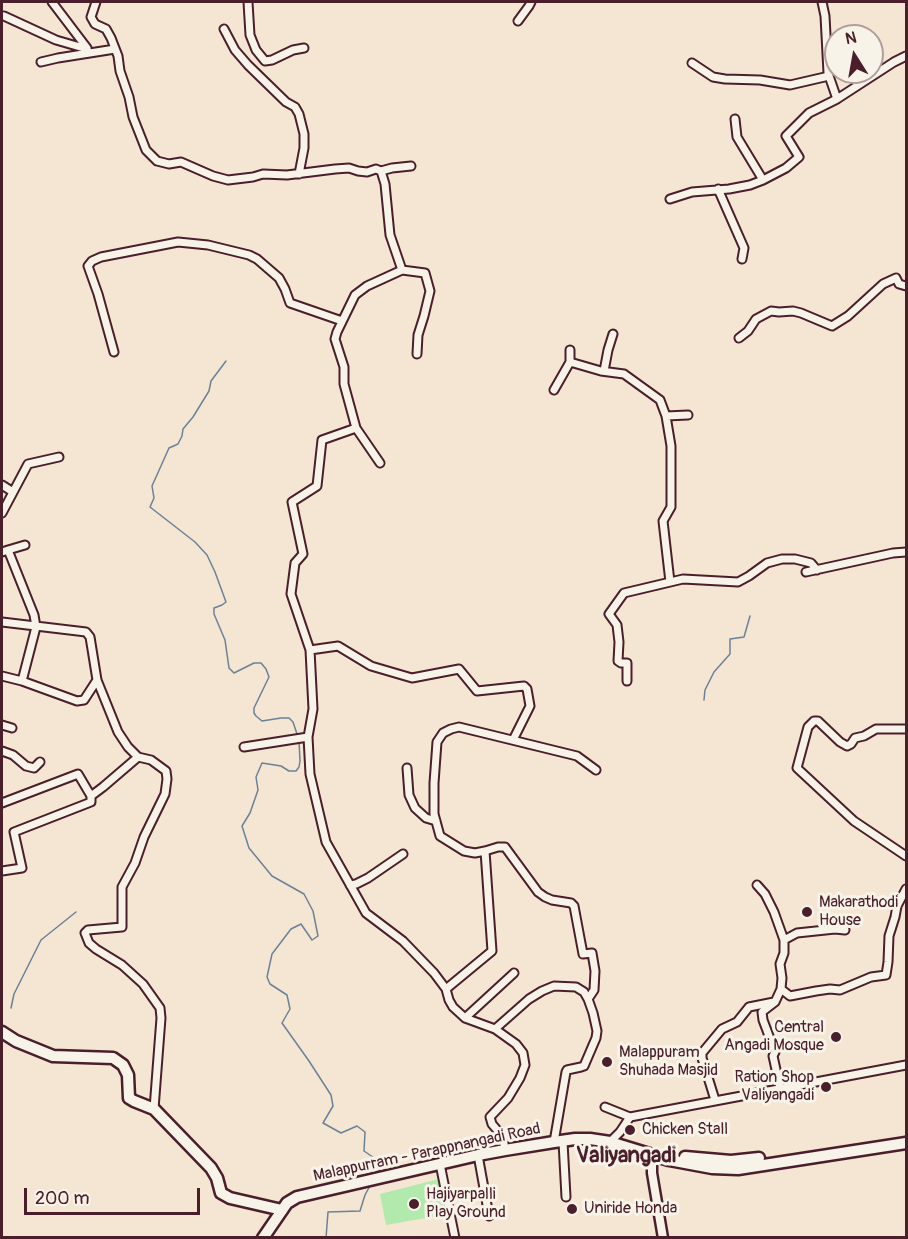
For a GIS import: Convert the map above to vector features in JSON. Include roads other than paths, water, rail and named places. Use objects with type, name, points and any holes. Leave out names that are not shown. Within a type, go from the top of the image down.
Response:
[{"type":"main road","points":[[2,1032],[16,1041],[53,1056],[113,1058],[123,1065],[128,1075],[129,1098],[154,1109],[211,1168],[222,1193],[230,1198],[282,1210]]},
{"type":"main road","name":"Malappurram - Parappnangadi Road","points":[[652,1154],[731,1161],[906,1136]]},
{"type":"main road","name":"Malappurram - Parappnangadi Road","points":[[263,1238],[287,1203],[297,1197],[478,1155],[575,1139],[610,1142],[669,1160],[711,1168],[738,1168],[906,1143]]},
{"type":"street","points":[[52,2],[89,51]]},
{"type":"street","points":[[96,2],[92,17],[95,24],[106,29],[116,49],[133,117],[146,150],[157,161],[170,164],[181,162],[228,180],[263,174],[287,175],[342,168],[367,172],[411,166]]},
{"type":"street","points":[[248,2],[250,35],[256,50],[265,61],[304,48]]},
{"type":"street","points":[[518,21],[531,2]]},
{"type":"street","points":[[822,2],[824,24]]},
{"type":"street","points":[[4,16],[56,40],[89,51]]},
{"type":"street","points":[[224,29],[235,50],[248,65],[286,102],[295,107],[304,134],[299,174]]},
{"type":"street","points":[[41,62],[89,51],[116,49]]},
{"type":"street","points":[[669,199],[692,192],[750,185],[786,168],[799,157],[786,136],[809,113],[837,99],[906,56]]},
{"type":"street","points":[[692,63],[713,77],[725,79],[760,80],[790,85],[824,77]]},
{"type":"street","points":[[832,84],[837,99]]},
{"type":"street","points":[[735,119],[737,136],[763,180]]},
{"type":"street","points":[[381,171],[385,184],[390,235],[402,270]]},
{"type":"street","points":[[718,189],[744,248],[742,260]]},
{"type":"street","points":[[114,352],[88,266],[92,261],[101,257],[178,242],[208,245],[249,255],[279,278],[290,303],[342,321]]},
{"type":"street","points":[[380,463],[356,428],[344,384],[344,367],[335,339],[355,295],[367,286],[402,270],[425,273],[430,291],[418,334],[417,354]]},
{"type":"street","points":[[739,338],[748,331],[756,319],[771,311],[793,311],[832,326],[848,316],[883,284],[896,278],[899,284],[906,286]]},
{"type":"street","points":[[604,371],[613,334]]},
{"type":"street","points":[[554,390],[570,362],[570,350]]},
{"type":"street","points":[[570,362],[624,374],[660,400],[666,416],[671,446],[671,507],[663,521],[670,582]]},
{"type":"street","points":[[666,416],[688,415]]},
{"type":"street","points":[[356,428],[322,440],[317,486],[292,502],[303,554],[295,563],[291,594],[310,650],[313,709],[305,738],[309,774],[326,842],[366,913],[403,941],[435,973],[446,989],[448,1000],[465,1018],[495,1029],[516,1044],[522,1053],[525,1065],[520,1078],[508,1098],[490,1117],[492,1124],[503,1137],[505,1150]]},
{"type":"street","points":[[2,513],[28,464],[59,457]]},
{"type":"street","points":[[2,485],[13,492]]},
{"type":"street","points":[[22,681],[36,627],[31,606],[5,551],[25,545]]},
{"type":"street","points":[[806,572],[906,552]]},
{"type":"street","points":[[627,681],[627,663],[618,661],[617,625],[609,614],[624,592],[682,579],[738,582],[767,562],[782,559],[811,563],[817,570]]},
{"type":"street","points":[[2,622],[86,632],[90,637],[97,680],[118,732],[138,757],[151,760],[166,771],[165,794],[122,887],[122,927],[94,929],[85,933],[89,943],[122,965],[143,984],[160,1008],[154,1109]]},
{"type":"street","points":[[310,650],[338,646],[371,666],[412,678],[459,669],[477,690],[524,686],[527,689],[530,706],[513,740]]},
{"type":"street","points":[[2,676],[77,701],[84,700],[97,680]]},
{"type":"street","points":[[906,729],[876,729],[855,738],[847,746],[818,721],[814,721],[808,727],[796,768],[854,821],[906,856]]},
{"type":"street","points":[[2,725],[12,728]]},
{"type":"street","points":[[588,999],[594,990],[595,971],[592,953],[583,954],[574,906],[571,903],[545,897],[538,892],[505,847],[475,853],[464,851],[440,836],[434,814],[434,768],[437,742],[443,734],[459,727],[577,756],[596,770]]},
{"type":"street","points":[[244,747],[305,738]]},
{"type":"street","points":[[2,751],[13,755],[26,766],[34,768],[40,762]]},
{"type":"street","points":[[91,796],[138,757]]},
{"type":"street","points":[[407,768],[408,795],[415,808],[426,818],[436,821]]},
{"type":"street","points":[[2,803],[78,774],[91,796],[91,802],[14,832],[22,868],[2,871]]},
{"type":"street","points":[[446,989],[492,951],[485,851]]},
{"type":"street","points":[[350,885],[368,878],[403,854]]},
{"type":"street","points":[[757,885],[765,894],[774,912],[784,940],[784,953],[780,964],[781,989],[775,1002],[762,1012],[775,1052],[773,1056],[780,1088]]},
{"type":"street","points":[[781,989],[790,996],[830,989],[840,990],[872,977],[886,975],[889,936],[897,906],[906,889]]},
{"type":"street","points":[[784,940],[797,933],[845,930]]},
{"type":"street","points":[[465,1018],[514,973]]},
{"type":"street","points":[[495,1029],[529,999],[554,986],[576,987],[584,992],[588,999],[597,1031],[596,1038],[584,1066],[566,1072],[559,1142],[566,1197]]},
{"type":"street","points":[[716,1100],[702,1053],[722,1029],[736,1022],[749,1007],[775,1002]]},
{"type":"street","points":[[605,1107],[630,1117],[906,1065]]},
{"type":"street","points":[[610,1142],[630,1117]]},
{"type":"street","points":[[652,1154],[652,1173],[663,1238]]},
{"type":"street","points":[[478,1155],[489,1216]]},
{"type":"street","points":[[440,1164],[455,1238]]},
{"type":"waterway","points":[[226,361],[211,381],[209,391],[193,417],[183,429],[178,444],[169,448],[152,486],[154,498],[150,507],[195,542],[207,555],[226,602],[214,608],[214,614],[225,640],[229,668],[234,673],[254,663],[261,663],[266,669],[269,677],[254,708],[254,713],[262,721],[289,718],[293,722],[298,737]]},
{"type":"waterway","points":[[704,700],[705,690],[714,672],[730,654],[730,639],[744,637],[750,616]]},
{"type":"waterway","points":[[299,741],[300,761],[296,771],[262,763],[256,777],[258,790],[250,813],[242,826],[249,848],[272,876],[304,894],[313,911],[318,936],[312,940],[301,924],[291,929],[272,954],[267,977],[270,984],[287,995],[290,1009],[282,1023],[331,1095],[333,1106],[323,1123],[341,1133],[357,1126],[365,1132],[364,1151],[383,1164],[378,1173]]},
{"type":"waterway","points":[[11,1008],[14,994],[41,940],[76,912]]},
{"type":"waterway","points":[[326,1238],[328,1212],[360,1211],[371,1184]]},
{"type":"place","name":"Makarathodi House","points":[[807,912]]},
{"type":"place","name":"Central Angadi Mosque","points":[[836,1037]]},
{"type":"place","name":"Malappuram Shuhada Masjid","points":[[607,1062]]},
{"type":"place","name":"Ration Shop Valiyangadi","points":[[826,1087]]},
{"type":"place","name":"Chicken Stall","points":[[630,1130]]},
{"type":"place","name":"Hajiyarpalli Play Ground","points":[[414,1204]]},
{"type":"place","name":"Uniride Honda","points":[[572,1209]]},
{"type":"district","name":"Valiyangadi","points":[[626,1156]]}]
